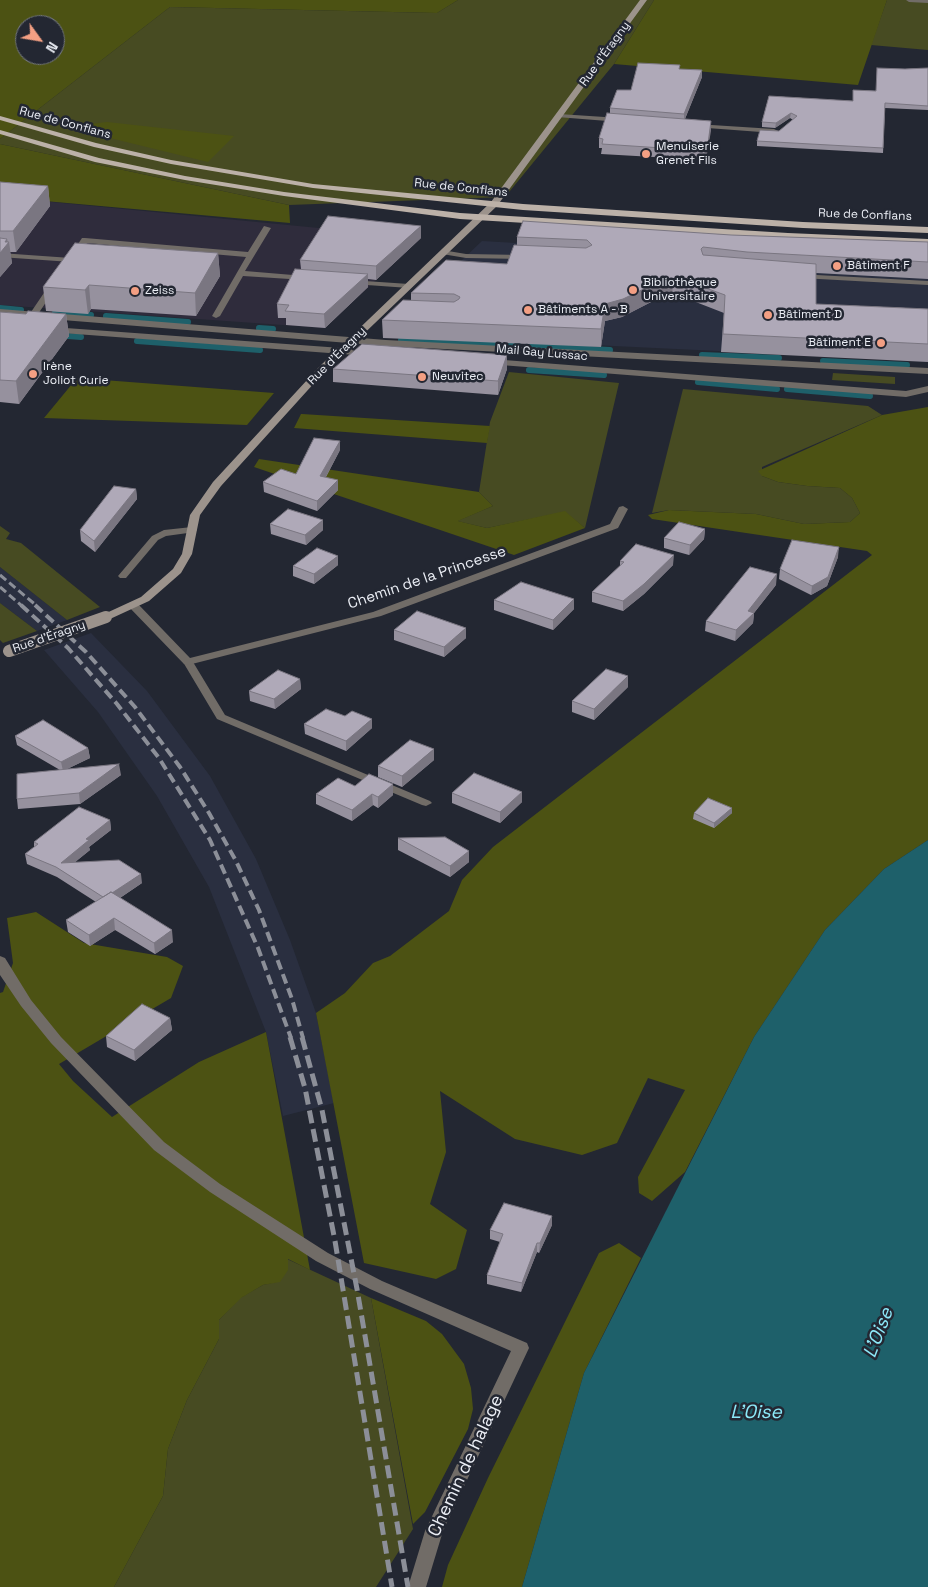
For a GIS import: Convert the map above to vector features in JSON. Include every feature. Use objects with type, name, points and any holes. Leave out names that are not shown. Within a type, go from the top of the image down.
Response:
[{"type":"main road","name":"Rue de Conflans","points":[[0,118],[94,145],[227,173],[313,186],[494,204],[803,225],[928,230]]},
{"type":"main road","name":"Rue de Conflans","points":[[0,132],[98,160],[215,183],[316,198],[482,218],[928,242]]},
{"type":"street","name":"Rue d'Éragny","points":[[4,652],[134,606],[160,588],[177,571],[187,554],[195,515],[217,484],[341,351],[385,313],[409,286],[482,218],[644,0]]},
{"type":"street","points":[[909,0],[928,1]]},
{"type":"street","name":"Mail Gay Lussac","points":[[0,312],[398,343],[802,359],[928,371]]},
{"type":"street","points":[[102,334],[109,321]]},
{"type":"street","points":[[38,329],[381,353]]},
{"type":"street","points":[[800,386],[802,359]]},
{"type":"street","name":"Mail Gay Lussac","points":[[482,361],[906,394],[928,389]]},
{"type":"street","name":"Chemin de la Princesse","points":[[188,662],[377,614],[614,526],[622,509]]},
{"type":"street","points":[[134,606],[188,662]]},
{"type":"street","name":"Chemin de halage","points":[[0,961],[21,996],[56,1040],[159,1146],[215,1188],[315,1252],[376,1286],[521,1348],[434,1531],[417,1587]]},
{"type":"lane","points":[[559,116],[628,121]]},
{"type":"lane","points":[[688,125],[777,132],[785,126]]},
{"type":"lane","points":[[216,316],[267,228]]},
{"type":"lane","points":[[0,255],[69,264],[85,240],[251,255]]},
{"type":"lane","points":[[445,252],[488,260],[533,258]]},
{"type":"lane","points":[[240,273],[310,278]]},
{"type":"lane","points":[[794,276],[928,283]]},
{"type":"lane","points":[[33,315],[57,280]]},
{"type":"lane","points":[[339,280],[409,286]]},
{"type":"lane","points":[[123,576],[155,538],[164,533],[192,530]]},
{"type":"lane","points":[[188,662],[221,718],[426,803]]},
{"type":"shaded area","points":[[0,197],[421,238],[325,328],[0,305]]},
{"type":"shaded area","points":[[519,237],[928,258],[928,361],[383,335],[482,241],[516,243]]},
{"type":"shaded area","points":[[0,567],[67,620],[37,631],[0,603]]},
{"type":"shaded area","points":[[91,633],[147,691],[210,776],[256,859],[290,940],[316,1013],[334,1103],[283,1116],[266,1032],[209,887],[157,796],[98,712],[44,650]]},
{"type":"green space","points":[[0,0],[458,0],[437,13],[170,7],[0,139]]},
{"type":"green space","points":[[458,0],[654,0],[614,64],[505,197],[289,205],[0,144],[0,139],[170,7],[437,13]]},
{"type":"green space","points":[[654,0],[887,0],[858,85],[614,64]]},
{"type":"green space","points":[[887,0],[928,0],[928,50],[871,45]]},
{"type":"green space","points":[[107,122],[234,136],[208,162],[65,127]]},
{"type":"green space","points":[[0,144],[289,205],[290,223],[0,197]]},
{"type":"green space","points":[[509,372],[619,383],[585,528],[565,512],[487,528],[457,521],[493,506],[479,492],[490,422]]},
{"type":"green space","points":[[833,373],[895,377],[895,384],[832,380]]},
{"type":"green space","points":[[77,378],[274,393],[247,425],[44,418]]},
{"type":"green space","points":[[683,389],[868,406],[882,415],[762,467],[762,476],[778,482],[840,488],[852,498],[860,513],[850,522],[804,524],[756,514],[669,510],[652,513]]},
{"type":"green space","points":[[928,407],[928,840],[884,869],[825,930],[754,1037],[685,1172],[652,1201],[639,1193],[638,1177],[685,1090],[648,1078],[617,1143],[582,1155],[515,1139],[440,1091],[446,1152],[430,1204],[467,1230],[456,1269],[436,1279],[364,1263],[316,1013],[345,993],[373,963],[390,956],[449,911],[462,880],[493,847],[872,555],[867,551],[652,519],[648,515],[669,510],[756,514],[804,524],[850,522],[860,513],[852,498],[840,488],[778,482],[762,476],[758,471],[882,415]]},
{"type":"green space","points":[[301,414],[490,426],[487,443],[294,428]]},
{"type":"green space","points":[[259,459],[479,492],[493,506],[458,521],[487,528],[565,511],[585,528],[514,555],[254,467]]},
{"type":"green space","points":[[0,526],[10,533],[6,539],[21,543],[100,607],[67,620],[0,567]]},
{"type":"green space","points":[[0,603],[37,631],[3,643],[0,640]]},
{"type":"green space","points":[[36,912],[84,943],[167,957],[183,966],[171,998],[59,1064],[73,1081],[112,1117],[199,1062],[266,1032],[310,1270],[288,1259],[288,1270],[280,1282],[263,1285],[241,1298],[219,1320],[219,1339],[187,1400],[168,1449],[163,1496],[114,1587],[0,1587],[0,993],[3,992],[13,963],[7,918]]},
{"type":"green space","points":[[619,1243],[641,1258],[584,1373],[522,1587],[442,1587],[448,1565],[488,1478],[599,1253]]},
{"type":"green space","points":[[287,1259],[371,1298],[413,1529],[376,1587],[114,1587],[163,1496],[168,1449],[187,1400],[219,1339],[219,1320],[240,1298],[263,1285],[280,1281]]},
{"type":"green space","points":[[371,1298],[426,1321],[442,1334],[464,1364],[471,1388],[473,1409],[468,1429],[425,1512],[413,1524]]},
{"type":"water","name":"L’Oise","points":[[928,840],[928,1587],[522,1587],[584,1373],[754,1037],[825,930],[884,869]]},
{"type":"building","points":[[638,63],[680,65],[679,69],[702,70],[684,114],[610,108],[617,90],[631,90]]},
{"type":"building","points":[[877,68],[928,68],[928,106],[885,103],[883,148],[757,141],[760,130],[779,131],[797,116],[791,113],[776,123],[762,122],[769,96],[853,101],[853,90],[876,91]]},
{"type":"building","points":[[607,113],[711,121],[707,151],[602,144],[603,139],[599,138]]},
{"type":"building","points":[[0,182],[48,186],[13,231],[0,231]]},
{"type":"building","points":[[328,216],[421,226],[376,266],[300,260]]},
{"type":"building","points":[[523,221],[731,235],[928,242],[928,262],[747,252],[703,247],[701,249],[703,255],[816,264],[816,304],[928,309],[928,344],[723,334],[725,295],[689,282],[673,281],[654,284],[623,299],[605,304],[601,329],[382,320],[403,300],[454,302],[459,299],[460,297],[454,294],[411,293],[446,260],[507,264],[514,245],[586,248],[592,245],[587,240],[517,237]]},
{"type":"building","points":[[0,238],[7,239],[5,242],[9,242],[0,253]]},
{"type":"building","points":[[75,243],[218,253],[195,293],[89,285],[85,290],[43,287]]},
{"type":"building","points":[[295,269],[368,274],[324,314],[285,311],[289,305],[277,304]]},
{"type":"building","points":[[28,311],[66,314],[16,381],[0,380],[0,312],[26,314]]},
{"type":"building","points":[[362,344],[507,355],[498,381],[333,369]]},
{"type":"building","points":[[314,438],[340,441],[320,476],[338,480],[317,501],[263,482],[281,469],[296,474]]},
{"type":"building","points":[[114,486],[136,489],[94,541],[80,530]]},
{"type":"building","points":[[288,509],[323,520],[305,535],[270,524]]},
{"type":"building","points":[[679,522],[705,529],[690,545],[664,538]]},
{"type":"building","points":[[792,540],[839,547],[828,577],[812,586],[780,569]]},
{"type":"building","points":[[636,544],[674,555],[623,601],[592,592],[624,562],[620,561]]},
{"type":"building","points":[[317,548],[338,556],[314,574],[293,566]]},
{"type":"building","points":[[750,567],[777,574],[748,611],[754,613],[736,630],[706,621]]},
{"type":"building","points":[[521,582],[574,599],[553,620],[494,600]]},
{"type":"building","points":[[417,611],[466,628],[444,647],[394,630]]},
{"type":"building","points":[[606,669],[628,676],[594,709],[572,701]]},
{"type":"building","points":[[278,670],[300,679],[274,699],[249,691]]},
{"type":"building","points":[[326,709],[345,716],[352,711],[372,719],[346,741],[304,724]]},
{"type":"building","points":[[43,720],[88,748],[61,762],[15,736]]},
{"type":"building","points":[[410,740],[434,749],[402,776],[378,766]]},
{"type":"building","points":[[119,764],[79,793],[17,799],[17,774]]},
{"type":"building","points":[[474,773],[522,792],[500,812],[452,793]]},
{"type":"building","points":[[369,774],[393,784],[378,797],[372,794],[352,810],[316,794],[338,778],[355,786]]},
{"type":"building","points":[[708,798],[732,808],[714,823],[694,813]]},
{"type":"building","points":[[79,807],[110,820],[86,839],[89,840],[61,863],[119,860],[141,874],[103,897],[56,867],[25,854],[38,844],[34,842]]},
{"type":"building","points":[[445,837],[469,851],[450,866],[398,838]]},
{"type":"building","points":[[111,892],[172,930],[154,943],[114,918],[89,935],[66,920]]},
{"type":"building","points":[[142,1004],[170,1018],[134,1050],[106,1036]]},
{"type":"building","points":[[504,1203],[552,1216],[540,1243],[537,1243],[522,1283],[487,1275],[503,1234],[490,1230]]},
{"type":"waterway","points":[[0,308],[21,310]]},
{"type":"waterway","points":[[55,313],[91,315]]},
{"type":"waterway","points":[[106,316],[188,322]]},
{"type":"waterway","points":[[259,328],[273,329]]},
{"type":"waterway","points":[[68,336],[81,337]]},
{"type":"waterway","points":[[401,340],[518,345]]},
{"type":"waterway","points":[[137,341],[260,350]]},
{"type":"waterway","points":[[527,346],[610,350]]},
{"type":"waterway","points":[[702,355],[779,358]]},
{"type":"waterway","points":[[823,361],[907,365]]},
{"type":"waterway","points":[[529,370],[604,375]]},
{"type":"waterway","points":[[698,382],[777,389]]},
{"type":"waterway","points":[[787,389],[870,396]]},
{"type":"railway","points":[[0,575],[37,606]]},
{"type":"railway","points":[[0,587],[22,606]]},
{"type":"railway","points":[[21,605],[68,648],[117,704],[159,758],[210,840],[258,948],[291,1038]]},
{"type":"railway","points":[[35,605],[86,652],[135,707],[180,767],[209,813],[236,861],[259,910],[292,999],[303,1038]]},
{"type":"railway","points":[[290,1037],[305,1088],[335,1241],[392,1587]]},
{"type":"railway","points":[[302,1037],[322,1110],[357,1289],[408,1587]]},
{"type":"place","name":"Menuiserie Grenet Fils","points":[[646,154]]},
{"type":"place","name":"Bâtiment F","points":[[837,266]]},
{"type":"place","name":"Bibliothèque Universitaire","points":[[633,290]]},
{"type":"place","name":"Zeiss","points":[[135,291]]},
{"type":"place","name":"Bâtiments A - B","points":[[528,310]]},
{"type":"place","name":"Bâtiment D","points":[[768,315]]},
{"type":"place","name":"Bâtiment E","points":[[881,343]]},
{"type":"place","name":"Irène Joliot Curie","points":[[33,374]]},
{"type":"place","name":"Neuvitec","points":[[422,377]]},
{"type":"water label","name":"L'Oise","points":[[879,1333]]}]
